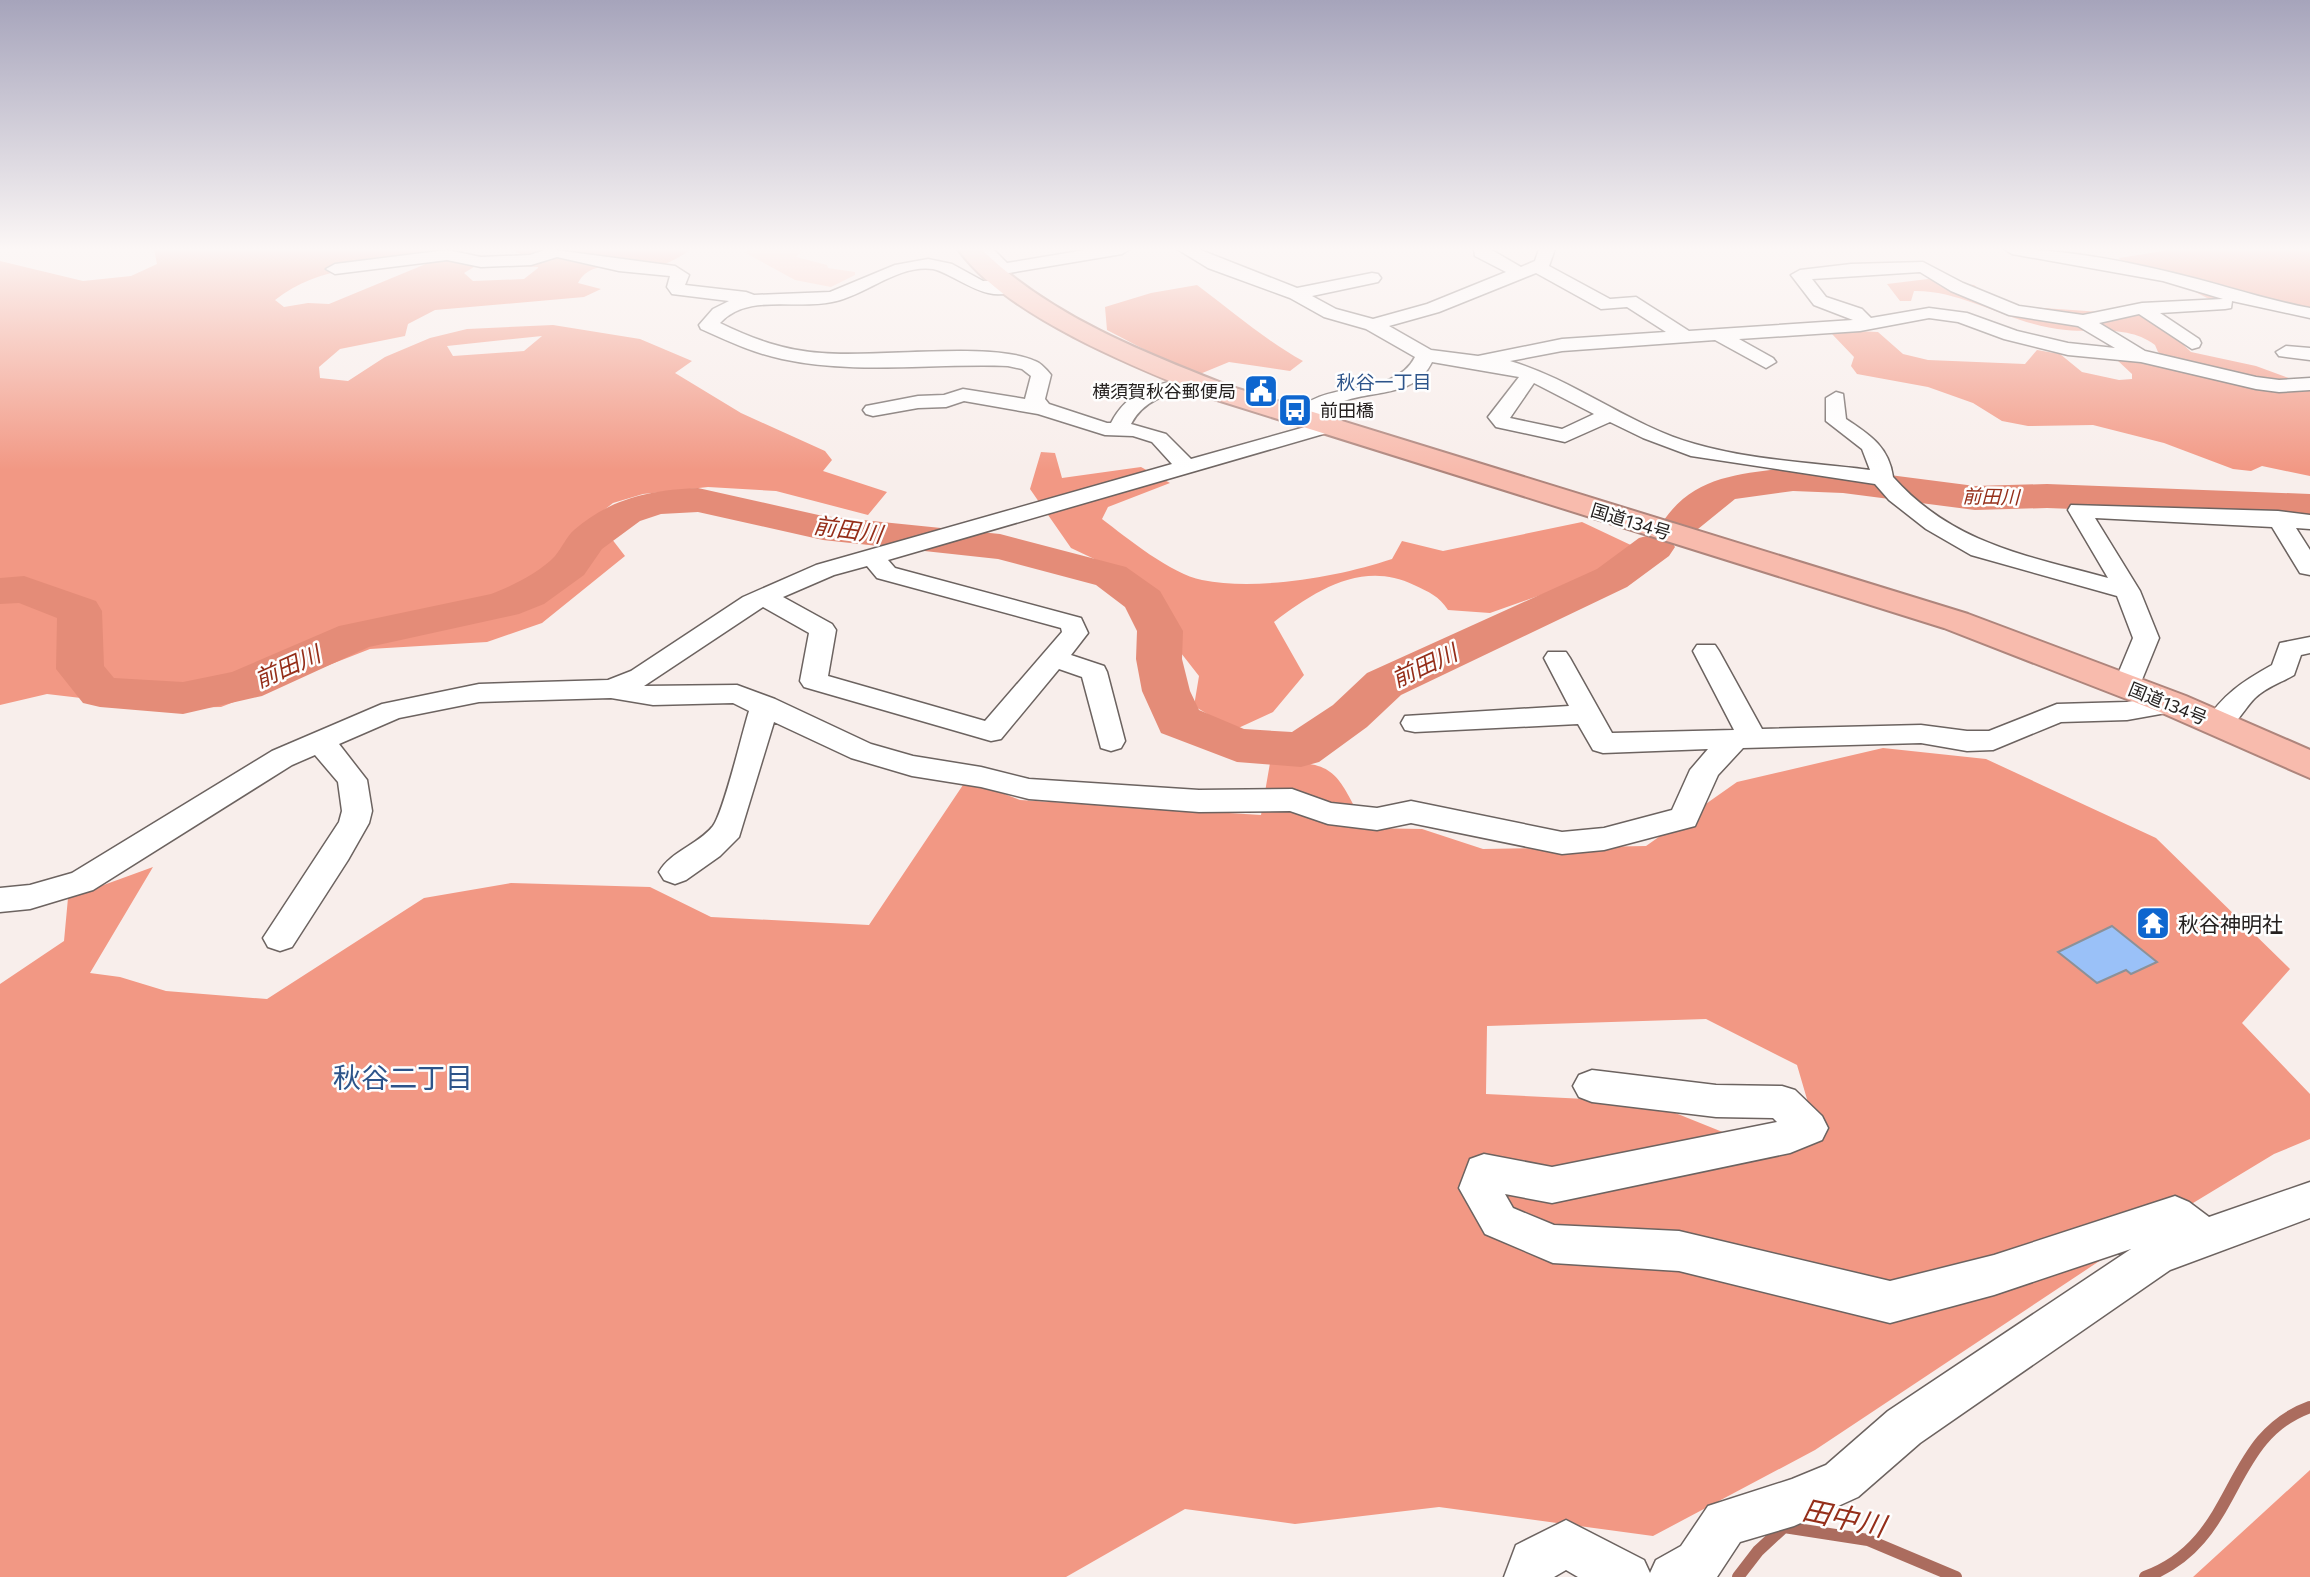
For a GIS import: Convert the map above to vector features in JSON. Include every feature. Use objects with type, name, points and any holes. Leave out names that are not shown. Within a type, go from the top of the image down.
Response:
[{"type":"highway","name":"国道134号","points":[[1073,323],[1194,382],[1956,621],[2173,704],[2310,765]]},
{"type":"street","points":[[710,323],[708,325],[766,349],[844,362],[1008,360],[1029,365],[1041,375],[1035,400],[1042,408]]},
{"type":"street","points":[[1364,323],[1426,355],[1531,373],[1609,414],[1691,450],[1791,467],[1882,478]]},
{"type":"street","points":[[1373,325],[1381,323]]},
{"type":"street","points":[[1664,323],[1686,337]]},
{"type":"street","points":[[1479,362],[1562,345],[1871,323]]},
{"type":"street","points":[[1973,323],[2047,345],[2095,354],[2141,356],[2256,383],[2279,386],[2310,384]]},
{"type":"street","points":[[2086,323],[2141,356]]},
{"type":"street","points":[[2163,323],[2192,342]]},
{"type":"street","points":[[1719,335],[1766,362]]},
{"type":"street","points":[[2286,352],[2310,354]]},
{"type":"street","points":[[611,689],[640,677],[710,628],[764,597],[825,570],[1186,466],[1316,421],[1334,397],[1384,388],[1407,377],[1423,365],[1426,355]]},
{"type":"street","points":[[1531,373],[1498,417],[1503,423],[1565,436],[1574,434],[1609,414]]},
{"type":"street","points":[[1118,429],[1135,400],[1194,382]]},
{"type":"street","points":[[873,410],[918,402],[946,401],[963,395],[1042,408],[1105,429],[1135,430],[1159,438],[1186,466]]},
{"type":"street","points":[[1836,398],[1836,421],[1870,445],[1880,461],[1882,478],[1897,495],[1934,524],[1979,550],[2128,591]]},
{"type":"street","points":[[2127,686],[2147,638],[2128,591],[2079,510],[2278,518],[2310,522]]},
{"type":"street","points":[[2278,518],[2309,568]]},
{"type":"street","points":[[764,597],[823,630],[814,681],[991,732],[1075,633],[1072,623],[886,573],[872,556]]},
{"type":"street","points":[[2218,724],[2247,690],[2285,669],[2289,649],[2310,645]]},
{"type":"street","points":[[1706,650],[1744,739]]},
{"type":"street","points":[[1557,657],[1603,743],[1922,734],[1967,741],[1993,740],[2057,713],[2127,711],[2173,704]]},
{"type":"street","points":[[1054,658],[1094,671],[1111,741]]},
{"type":"street","points":[[0,900],[30,897],[82,882],[228,789],[282,758],[320,741],[392,710],[479,693],[611,689],[653,696],[737,694],[861,751],[912,766],[981,777],[1029,789],[1199,801],[1292,800],[1328,813],[1377,819],[1411,812],[1562,843],[1604,839],[1684,818],[1698,792],[1705,770],[1744,739]]},
{"type":"street","points":[[675,872],[709,848],[729,829],[765,705]]},
{"type":"street","points":[[1415,723],[1586,714]]},
{"type":"street","points":[[280,938],[343,842],[358,811],[352,780],[320,741]]},
{"type":"street","points":[[1592,1086],[1716,1101],[1782,1102],[1809,1128],[1790,1136],[1552,1185],[1484,1172],[1479,1188],[1499,1221],[1553,1244],[1679,1251],[1890,1301],[1994,1275],[2175,1215],[2204,1238]]},
{"type":"street","points":[[1673,1577],[1698,1563],[1726,1524],[1794,1502],[1842,1480],[1904,1427],[2157,1255],[2310,1200]]},
{"type":"street","points":[[1528,1577],[1533,1562],[1566,1544],[1628,1577]]},
{"type":"shaded area","points":[[0,323],[411,323],[405,336],[340,349],[319,367],[320,378],[348,381],[385,357],[430,338],[467,329],[553,325],[640,339],[692,361],[675,373],[741,413],[825,451],[832,460],[823,471],[887,492],[868,515],[776,491],[708,487],[643,494],[613,503],[599,514],[608,534],[625,556],[542,623],[487,642],[370,649],[221,707],[166,708],[47,694],[0,705]],"holes":[[[542,336],[524,351],[453,356],[447,346]]]},
{"type":"shaded area","points":[[1106,323],[1246,323],[1303,361],[1290,371],[1229,362],[1195,376],[1107,330]]},
{"type":"shaded area","points":[[2029,323],[2157,323],[2191,352],[2256,366],[2310,386],[2310,476],[2262,466],[2251,471],[2233,469],[2164,443],[2093,425],[2028,426],[2002,421],[1973,403],[1928,387],[1857,374],[1851,366],[1854,357],[1832,334],[1835,330],[1878,332],[1903,354],[1928,360],[2025,364],[2037,350],[2060,354],[2082,372],[2119,380],[2132,379],[2132,374],[2116,359],[2180,369],[2158,352],[2155,345],[2134,335],[2046,327]]},
{"type":"shaded area","points":[[1041,452],[1055,453],[1062,478],[1141,467],[1170,483],[1108,507],[1102,519],[1163,563],[1202,580],[1247,584],[1297,580],[1371,566],[1392,559],[1402,541],[1443,551],[1582,522],[1635,547],[1611,570],[1490,613],[1448,610],[1429,592],[1395,578],[1376,576],[1340,582],[1306,600],[1274,622],[1304,675],[1273,712],[1234,730],[1194,706],[1199,676],[1181,653],[1143,582],[1071,548],[1030,489]]},
{"type":"shaded area","points":[[1883,748],[1986,759],[2156,838],[2290,969],[2242,1023],[2310,1094],[2310,1139],[2274,1154],[2122,1246],[1815,1450],[1653,1536],[1439,1507],[1295,1524],[1185,1509],[1066,1577],[0,1577],[0,984],[64,941],[68,898],[153,867],[90,973],[120,977],[166,991],[267,999],[424,898],[511,883],[650,887],[711,917],[869,925],[967,779],[1020,800],[1261,815],[1270,763],[1310,764],[1333,774],[1341,783],[1366,828],[1422,829],[1483,849],[1646,846],[1737,782]],"holes":[[[1706,1019],[1797,1065],[1809,1106],[1790,1136],[1730,1135],[1648,1102],[1486,1094],[1487,1026]]]},
{"type":"shaded area","points":[[2310,1470],[2310,1577],[2193,1577]]},
{"type":"building","points":[[2112,926],[2157,962],[2131,974],[2126,970],[2097,983],[2058,952]]},
{"type":"waterway","name":"前田川","points":[[1684,520],[1723,489],[1793,479],[1843,481],[1975,498],[2047,496],[2310,506]]},
{"type":"waterway","name":"前田川","points":[[0,591],[24,589],[80,611],[80,669],[100,692],[183,698],[245,685],[355,636],[503,605],[528,595],[569,566],[587,540],[626,512],[657,502],[698,500],[823,528],[1000,547],[1111,576],[1144,600],[1160,631],[1159,659],[1166,691],[1179,721],[1237,745],[1301,750],[1350,716],[1384,684],[1458,652],[1612,578],[1654,547]]},
{"type":"waterway","name":"田中川","points":[[2145,1577],[2176,1561],[2199,1540],[2261,1442],[2282,1422],[2310,1407]]},
{"type":"waterway","name":"田中川","points":[[1738,1577],[1758,1551],[1784,1527],[1868,1540],[1956,1577]]},
{"type":"place","name":"横須賀秋谷郵便局","points":[[1261,391]]},
{"type":"place","name":"前田橋","points":[[1295,410]]},
{"type":"place","name":"秋谷神明社","points":[[2153,923]]},
{"type":"district","name":"秋谷一丁目","points":[[1384,381]]},
{"type":"district","name":"秋谷二丁目","points":[[403,1077]]}]
